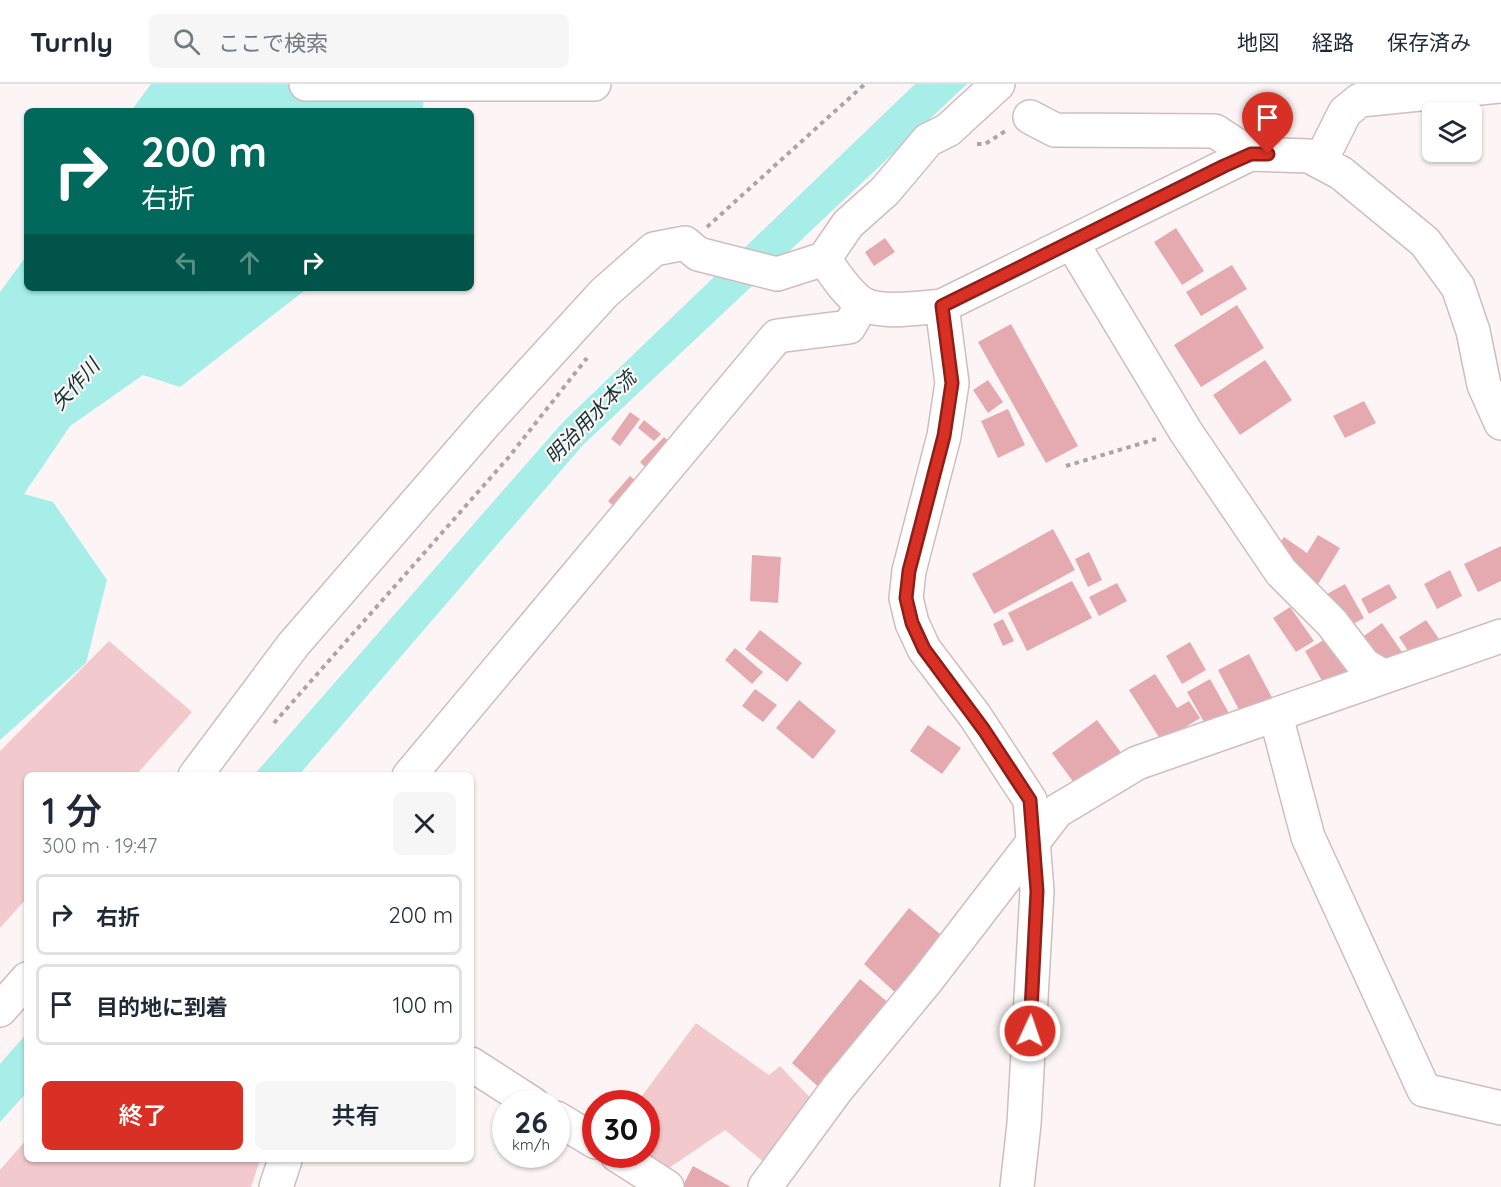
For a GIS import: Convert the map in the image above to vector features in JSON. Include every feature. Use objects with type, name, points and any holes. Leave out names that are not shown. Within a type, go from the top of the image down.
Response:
[{"type":"main road","points":[[306,84],[594,84]]},
{"type":"main road","points":[[198,772],[293,645],[487,421],[604,293],[654,249],[692,248],[777,274],[825,259],[848,224],[885,191],[928,140],[948,130],[998,84]]},
{"type":"main road","points":[[1321,160],[1345,112],[1360,100],[1501,86]]},
{"type":"main road","points":[[1030,117],[1055,130],[1215,131],[1251,154]]},
{"type":"main road","points":[[825,259],[850,294],[862,304],[892,310],[942,306],[1251,154],[1309,156],[1321,160],[1341,173],[1425,242],[1458,287],[1473,331],[1484,385],[1501,423]]},
{"type":"main road","points":[[1072,243],[1186,432],[1281,572],[1332,623],[1365,665],[1383,676]]},
{"type":"main road","points":[[412,772],[777,336],[849,327],[862,304]]},
{"type":"main road","points":[[942,306],[952,383],[944,436],[909,571],[906,598],[912,623],[924,649],[975,716],[1030,800],[1037,891],[1024,1124],[1017,1187]]},
{"type":"main road","points":[[765,1187],[837,1089],[927,980],[1057,811],[1137,763],[1276,716],[1383,676],[1500,639]]},
{"type":"main road","points":[[1276,716],[1308,837],[1424,1090],[1501,1108]]},
{"type":"main road","points":[[0,1010],[24,982]]},
{"type":"main road","points":[[474,1066],[511,1090]]},
{"type":"main road","points":[[276,1187],[284,1162]]},
{"type":"main road","points":[[637,1168],[667,1187]]},
{"type":"path","points":[[692,248],[706,228],[865,84]]},
{"type":"path","points":[[273,724],[508,458],[588,357]]},
{"type":"path","points":[[1066,466],[1186,432]]},
{"type":"shaded area","points":[[109,641],[192,712],[139,772],[24,772],[24,901],[0,928],[0,751]]},
{"type":"shaded area","points":[[696,1023],[769,1075],[780,1066],[816,1104],[766,1164],[725,1130],[663,1172],[659,1168],[660,1090],[646,1090]]},
{"type":"shaded area","points":[[24,1142],[24,1162],[259,1162],[251,1187],[0,1187],[0,1170]]},
{"type":"water","points":[[151,84],[424,84],[423,108],[133,108]]},
{"type":"water","name":"明治用水本流","points":[[915,84],[967,84],[583,445],[302,772],[257,772],[563,422]]},
{"type":"water","name":"矢作川","points":[[24,259],[24,291],[304,291],[180,387],[143,375],[70,426],[24,494],[53,502],[107,580],[86,663],[0,740],[0,292]]},
{"type":"water","points":[[24,1036],[24,1095],[0,1122],[0,1064]]},
{"type":"building","points":[[1176,228],[1204,271],[1182,285],[1154,242]]},
{"type":"building","points":[[885,238],[895,252],[874,266],[865,252]]},
{"type":"building","points":[[1232,265],[1247,289],[1201,316],[1186,292]]},
{"type":"building","points":[[1237,305],[1264,348],[1201,387],[1174,345]]},
{"type":"building","points":[[1011,324],[1078,446],[1046,463],[978,342]]},
{"type":"building","points":[[1265,360],[1292,400],[1240,435],[1213,395]]},
{"type":"building","points":[[988,380],[1003,402],[988,413],[973,390]]},
{"type":"building","points":[[1364,401],[1376,423],[1345,438],[1333,416]]},
{"type":"building","points":[[1008,409],[1025,445],[998,458],[981,421]]},
{"type":"building","points":[[630,412],[640,419],[620,446],[611,439]]},
{"type":"building","points":[[644,420],[661,434],[654,441],[638,428]]},
{"type":"building","points":[[664,437],[675,447],[651,473],[640,462]]},
{"type":"building","points":[[630,476],[642,486],[620,512],[608,501]]},
{"type":"building","points":[[1053,529],[1075,570],[994,614],[972,574]]},
{"type":"building","points":[[1318,535],[1340,548],[1317,586],[1272,554],[1284,537],[1307,553]]},
{"type":"building","points":[[1501,546],[1501,581],[1478,592],[1464,564]]},
{"type":"building","points":[[1089,552],[1102,580],[1088,587],[1075,559]]},
{"type":"building","points":[[752,555],[781,557],[778,603],[750,601]]},
{"type":"building","points":[[1450,570],[1462,596],[1437,609],[1424,584]]},
{"type":"building","points":[[1072,581],[1092,618],[1027,651],[1008,613]]},
{"type":"building","points":[[1117,583],[1127,601],[1099,616],[1089,597]]},
{"type":"building","points":[[1345,584],[1364,618],[1346,628],[1327,594]]},
{"type":"building","points":[[1389,584],[1397,598],[1369,614],[1361,599]]},
{"type":"building","points":[[1290,607],[1314,641],[1296,652],[1273,618]]},
{"type":"building","points":[[1003,619],[1014,641],[1003,646],[993,624]]},
{"type":"building","points":[[1426,620],[1439,639],[1412,657],[1399,637]]},
{"type":"building","points":[[1382,623],[1402,652],[1381,666],[1361,638]]},
{"type":"building","points":[[760,630],[802,663],[787,682],[745,649]]},
{"type":"building","points":[[1334,634],[1355,671],[1326,688],[1305,651]]},
{"type":"building","points":[[1190,642],[1206,670],[1182,684],[1166,656]]},
{"type":"building","points":[[735,648],[763,672],[752,684],[725,660]]},
{"type":"building","points":[[1249,654],[1276,705],[1245,721],[1218,670]]},
{"type":"building","points":[[1155,674],[1177,708],[1189,701],[1200,718],[1162,742],[1129,690]]},
{"type":"building","points":[[1210,679],[1235,724],[1212,736],[1187,692]]},
{"type":"building","points":[[755,689],[777,705],[763,722],[742,706]]},
{"type":"building","points":[[799,700],[836,731],[813,759],[776,728]]},
{"type":"building","points":[[1097,720],[1122,754],[1077,787],[1052,753]]},
{"type":"building","points":[[928,725],[961,748],[942,774],[910,751]]},
{"type":"building","points":[[909,908],[946,939],[898,995],[864,964]]},
{"type":"building","points":[[860,979],[896,1009],[824,1092],[792,1063]]},
{"type":"building","points":[[693,1166],[731,1187],[682,1187]]},
{"type":"route","points":[[1030,1031],[1037,891],[1030,800],[975,716],[924,649],[912,623],[906,598],[909,571],[944,436],[952,383],[942,306],[1224,166],[1251,154],[1268,154]]}]
